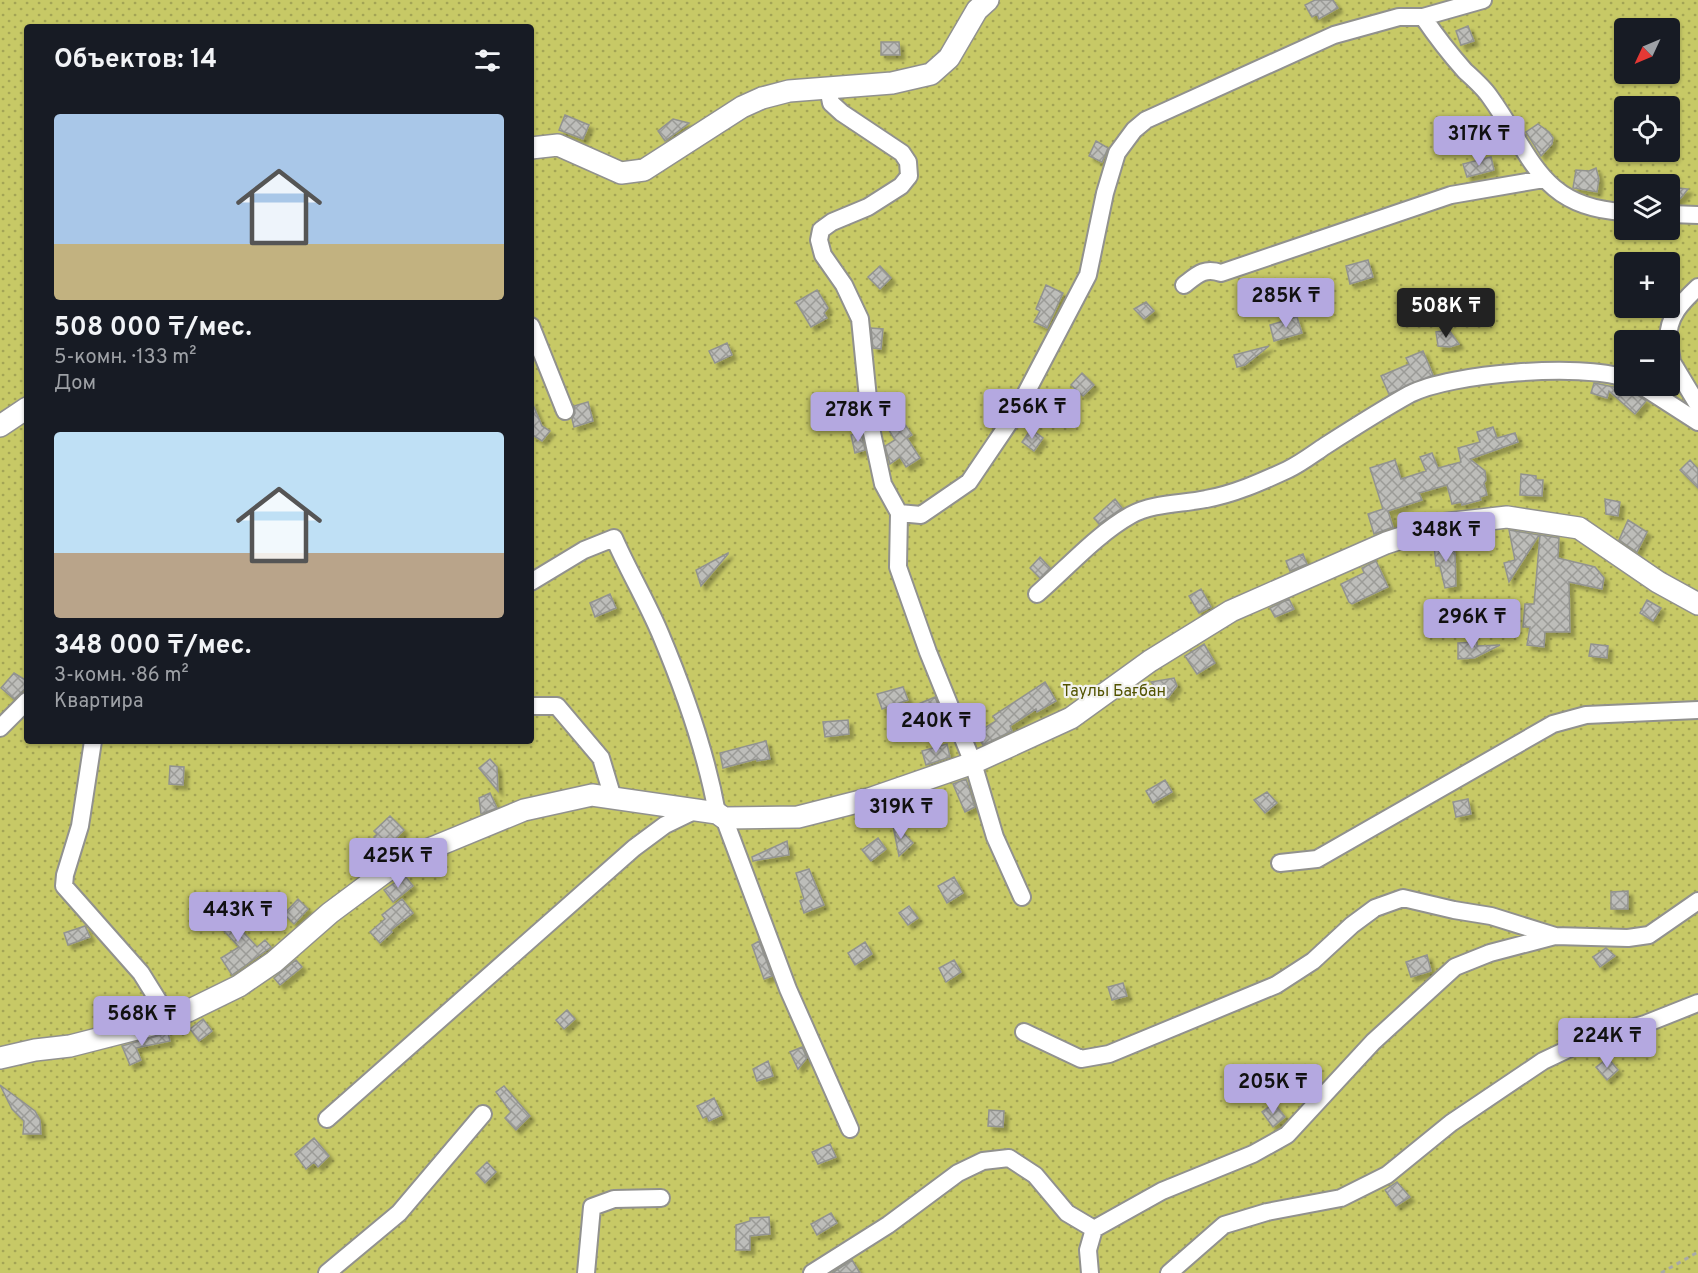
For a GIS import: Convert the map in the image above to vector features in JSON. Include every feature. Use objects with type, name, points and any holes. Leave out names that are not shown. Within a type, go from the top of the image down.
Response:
[{"type":"street","points":[[534,148],[558,145],[621,173],[644,170],[742,107],[762,98],[789,91],[892,83],[932,74],[949,58],[977,10],[988,0]]},
{"type":"street","points":[[900,513],[921,515],[969,482],[1015,414],[1088,274],[1105,193],[1117,153],[1134,130],[1146,120],[1334,36],[1399,17],[1423,16],[1484,0]]},
{"type":"street","points":[[1423,16],[1441,44],[1490,96],[1527,159],[1544,179],[1563,195],[1597,211],[1614,212]]},
{"type":"street","points":[[828,88],[831,103],[842,113],[902,153],[908,162],[909,176],[901,186],[868,207],[832,222],[821,230],[819,240],[823,255],[844,285],[860,319],[871,428],[883,483],[900,513],[898,567],[973,763],[995,837],[1022,897]]},
{"type":"street","points":[[1184,285],[1202,271],[1212,270],[1221,273],[1451,195],[1544,179]]},
{"type":"street","points":[[1680,214],[1698,214]]},
{"type":"street","points":[[1668,330],[1672,314],[1698,287]]},
{"type":"street","points":[[534,334],[565,411]]},
{"type":"street","points":[[1037,594],[1111,529],[1132,514],[1170,504],[1206,500],[1259,483],[1290,469],[1413,393],[1478,376],[1532,372],[1596,373],[1614,376]]},
{"type":"street","points":[[1680,376],[1698,405]]},
{"type":"street","points":[[1658,396],[1698,422]]},
{"type":"street","points":[[0,426],[24,410]]},
{"type":"street","points":[[0,1058],[35,1050],[70,1046],[169,1018],[239,986],[274,962],[330,913],[385,872],[422,852],[524,810],[592,795],[713,813],[798,817],[869,799],[973,763],[1071,718],[1150,661],[1231,611],[1386,543],[1444,524],[1507,517],[1579,528],[1658,582],[1698,604]]},
{"type":"street","points":[[534,580],[584,550],[614,537],[645,600],[674,669],[694,728],[713,813],[850,1129]]},
{"type":"street","points":[[0,728],[24,704]]},
{"type":"street","points":[[534,706],[557,706],[568,717],[601,758],[613,798]]},
{"type":"street","points":[[1280,863],[1317,859],[1553,724],[1586,716],[1698,710]]},
{"type":"street","points":[[93,744],[80,826],[65,875],[64,886],[141,973],[169,1018]]},
{"type":"street","points":[[327,1119],[634,848],[665,825],[713,813]]},
{"type":"street","points":[[1024,1032],[1081,1059],[1108,1054],[1276,985],[1312,961],[1359,919],[1375,908],[1403,897],[1501,918],[1555,936]]},
{"type":"street","points":[[1090,1273],[1088,1250],[1094,1229],[1162,1191],[1254,1154],[1287,1135],[1373,1042],[1455,968],[1490,953],[1555,936],[1628,938],[1649,935],[1698,901]]},
{"type":"street","points":[[1169,1273],[1224,1225],[1267,1212],[1341,1198],[1387,1175],[1451,1123],[1544,1061],[1581,1043],[1645,1024],[1698,1003]]},
{"type":"street","points":[[327,1273],[399,1213],[483,1114]]},
{"type":"street","points":[[812,1273],[888,1225],[958,1173],[983,1161],[1009,1158],[1035,1175],[1067,1213],[1094,1229]]},
{"type":"street","points":[[586,1273],[592,1207],[614,1199],[661,1198]]},
{"type":"path","points":[[1661,1273],[1698,1252]]},
{"type":"green space","name":"Таулы Бағбан","points":[[0,0],[1698,0],[1698,1273],[0,1273]]},
{"type":"building","points":[[1315,0],[1333,0],[1338,8],[1319,19],[1317,14],[1312,17],[1305,5]]},
{"type":"building","points":[[1468,26],[1474,41],[1461,45],[1456,31]]},
{"type":"building","points":[[881,42],[899,42],[900,55],[881,55]]},
{"type":"building","points":[[565,115],[589,125],[583,139],[559,130]]},
{"type":"building","points":[[673,119],[689,123],[665,141],[658,131]]},
{"type":"building","points":[[1538,124],[1553,138],[1552,144],[1541,156],[1526,132]]},
{"type":"building","points":[[1096,141],[1108,148],[1102,162],[1089,156]]},
{"type":"building","points":[[1491,157],[1494,170],[1467,177],[1463,164]]},
{"type":"building","points":[[1596,168],[1599,179],[1597,192],[1573,188],[1576,170],[1589,171]]},
{"type":"building","points":[[1680,188],[1688,189],[1681,198]]},
{"type":"building","points":[[1368,260],[1373,277],[1350,284],[1346,266]]},
{"type":"building","points":[[880,266],[891,278],[880,289],[868,277]]},
{"type":"building","points":[[1046,285],[1063,293],[1047,328],[1034,322],[1040,311],[1036,309]]},
{"type":"building","points":[[817,290],[828,308],[824,313],[827,318],[811,327],[796,302]]},
{"type":"building","points":[[1146,302],[1154,311],[1144,319],[1134,309]]},
{"type":"building","points":[[1297,317],[1302,333],[1274,341],[1270,325]]},
{"type":"building","points":[[871,328],[883,329],[881,349],[873,348]]},
{"type":"building","points":[[1449,330],[1459,344],[1450,347],[1438,346],[1436,332]]},
{"type":"building","points":[[727,343],[732,355],[715,363],[709,351]]},
{"type":"building","points":[[1269,346],[1245,365],[1237,367],[1234,355]]},
{"type":"building","points":[[1423,351],[1433,375],[1389,394],[1381,376],[1409,364],[1406,358]]},
{"type":"building","points":[[1082,373],[1094,385],[1083,396],[1071,385]]},
{"type":"building","points":[[1594,383],[1614,387],[1614,395],[1609,391],[1607,398],[1591,393]]},
{"type":"building","points":[[1615,396],[1639,396],[1646,401],[1635,414]]},
{"type":"building","points":[[588,402],[593,421],[574,427],[572,419],[575,413],[574,406]]},
{"type":"building","points":[[534,407],[542,426],[550,431],[542,441],[534,436]]},
{"type":"building","points":[[904,423],[912,435],[907,438],[920,458],[906,467],[900,457],[890,464],[885,446],[895,440],[887,427]]},
{"type":"building","points":[[1493,427],[1497,438],[1515,433],[1518,442],[1470,459],[1485,471],[1484,483],[1487,495],[1480,497],[1481,500],[1462,505],[1461,502],[1452,504],[1447,485],[1419,493],[1422,500],[1388,511],[1393,527],[1374,534],[1368,514],[1383,509],[1370,468],[1395,460],[1401,479],[1426,471],[1420,457],[1432,453],[1438,468],[1461,462],[1458,448],[1480,442],[1477,432]]},
{"type":"building","points":[[1031,429],[1043,438],[1034,451],[1022,442]]},
{"type":"building","points":[[861,433],[865,450],[855,453],[851,435]]},
{"type":"building","points":[[1690,460],[1698,469],[1698,488],[1680,470]]},
{"type":"building","points":[[1521,474],[1536,476],[1536,480],[1543,480],[1542,496],[1520,495]]},
{"type":"building","points":[[1115,499],[1122,508],[1099,524],[1094,518]]},
{"type":"building","points":[[1605,499],[1620,502],[1618,516],[1606,514]]},
{"type":"building","points":[[1628,520],[1647,532],[1637,552],[1619,540]]},
{"type":"building","points":[[1509,530],[1539,535],[1509,582],[1504,563],[1515,560]]},
{"type":"building","points":[[1540,535],[1559,538],[1558,558],[1595,567],[1604,578],[1602,589],[1569,582],[1570,632],[1545,632],[1544,647],[1527,645],[1530,627],[1523,627],[1525,604],[1534,604]]},
{"type":"building","points":[[1450,543],[1455,553],[1456,586],[1445,588],[1440,566],[1436,566],[1434,545]]},
{"type":"building","points":[[728,554],[701,586],[696,570]]},
{"type":"building","points":[[1303,554],[1307,564],[1290,571],[1286,561]]},
{"type":"building","points":[[1040,557],[1050,568],[1040,578],[1030,568]]},
{"type":"building","points":[[1376,561],[1388,587],[1352,604],[1341,584],[1364,573],[1362,568]]},
{"type":"building","points":[[1201,589],[1211,607],[1199,613],[1189,596]]},
{"type":"building","points":[[610,594],[616,608],[595,617],[590,603]]},
{"type":"building","points":[[1289,599],[1294,609],[1275,617],[1270,608]]},
{"type":"building","points":[[1647,600],[1661,608],[1653,621],[1640,613]]},
{"type":"building","points":[[1477,642],[1477,646],[1500,645],[1474,658],[1458,659],[1458,643]]},
{"type":"building","points":[[1204,644],[1215,663],[1197,674],[1185,656]]},
{"type":"building","points":[[1591,644],[1608,646],[1607,658],[1589,656]]},
{"type":"building","points":[[14,673],[24,679],[24,690],[14,699],[1,688]]},
{"type":"building","points":[[1174,678],[1177,686],[1168,698],[1151,682]]},
{"type":"building","points":[[1045,682],[1056,701],[1037,712],[1036,709],[1010,726],[1012,731],[983,745],[976,733],[996,721],[993,716]]},
{"type":"building","points":[[903,687],[908,700],[882,709],[877,694]]},
{"type":"building","points":[[935,697],[945,722],[934,727],[928,715],[922,718],[916,705]]},
{"type":"building","points":[[848,720],[849,734],[825,737],[823,722]]},
{"type":"building","points":[[766,741],[770,759],[757,761],[757,759],[723,768],[720,753]]},
{"type":"building","points":[[947,744],[950,757],[926,765],[922,751]]},
{"type":"building","points":[[490,759],[497,767],[498,791],[479,768]]},
{"type":"building","points":[[170,766],[184,767],[183,785],[169,784]]},
{"type":"building","points":[[966,779],[975,807],[965,812],[953,784]]},
{"type":"building","points":[[1165,780],[1172,792],[1153,803],[1146,791]]},
{"type":"building","points":[[1267,792],[1277,803],[1265,813],[1254,800]]},
{"type":"building","points":[[490,793],[497,808],[481,814],[479,798]]},
{"type":"building","points":[[1468,799],[1471,814],[1456,817],[1453,802]]},
{"type":"building","points":[[390,816],[404,830],[389,845],[386,842],[382,846],[374,837],[377,834],[374,831]]},
{"type":"building","points":[[892,821],[913,843],[899,856]]},
{"type":"building","points":[[878,838],[886,849],[871,861],[862,850]]},
{"type":"building","points":[[787,841],[789,855],[753,861],[752,857]]},
{"type":"building","points":[[809,869],[824,905],[804,913],[800,901],[804,899],[796,873]]},
{"type":"building","points":[[405,876],[413,886],[393,902],[384,890]]},
{"type":"building","points":[[954,877],[963,893],[947,903],[938,886]]},
{"type":"building","points":[[1628,891],[1628,909],[1611,909],[1611,892]]},
{"type":"building","points":[[298,899],[308,909],[294,924],[284,914]]},
{"type":"building","points":[[402,899],[413,913],[391,930],[392,932],[380,943],[370,932],[385,919],[382,915]]},
{"type":"building","points":[[227,906],[236,916],[232,920],[257,947],[265,940],[271,947],[232,975],[221,958],[239,947],[213,919]]},
{"type":"building","points":[[909,906],[918,918],[908,925],[899,913]]},
{"type":"building","points":[[85,926],[90,937],[68,945],[64,933]]},
{"type":"building","points":[[759,941],[772,976],[764,979],[752,945]]},
{"type":"building","points":[[865,942],[872,954],[855,965],[848,953]]},
{"type":"building","points":[[1606,948],[1615,956],[1600,967],[1593,957]]},
{"type":"building","points":[[1427,955],[1431,971],[1411,977],[1406,962]]},
{"type":"building","points":[[296,960],[302,967],[280,985],[274,978]]},
{"type":"building","points":[[954,960],[961,972],[946,982],[939,968]]},
{"type":"building","points":[[1123,983],[1127,996],[1112,1000],[1108,987]]},
{"type":"building","points":[[567,1010],[575,1019],[564,1029],[556,1020]]},
{"type":"building","points":[[203,1019],[212,1031],[199,1041],[190,1029]]},
{"type":"building","points":[[168,1033],[170,1041],[136,1048],[141,1060],[130,1065],[122,1046]]},
{"type":"building","points":[[802,1047],[807,1058],[798,1069],[790,1052]]},
{"type":"building","points":[[1608,1058],[1618,1070],[1607,1080],[1596,1067]]},
{"type":"building","points":[[768,1061],[773,1076],[757,1081],[753,1069]]},
{"type":"building","points":[[0,1085],[35,1111],[40,1120],[41,1134],[23,1134],[24,1121],[12,1109]]},
{"type":"building","points":[[504,1086],[530,1116],[516,1130],[505,1118],[511,1112],[496,1092]]},
{"type":"building","points":[[714,1098],[722,1115],[709,1121],[707,1116],[703,1118],[697,1106]]},
{"type":"building","points":[[1274,1103],[1285,1117],[1273,1127],[1262,1112]]},
{"type":"building","points":[[989,1110],[1004,1111],[1003,1127],[988,1126]]},
{"type":"building","points":[[314,1138],[329,1156],[318,1167],[314,1162],[306,1169],[295,1154]]},
{"type":"building","points":[[830,1144],[836,1157],[818,1164],[812,1152]]},
{"type":"building","points":[[487,1162],[496,1172],[485,1183],[476,1173]]},
{"type":"building","points":[[1397,1182],[1410,1197],[1396,1206],[1385,1190]]},
{"type":"building","points":[[831,1213],[837,1223],[817,1235],[811,1224]]},
{"type":"building","points":[[769,1217],[770,1234],[750,1236],[750,1250],[736,1250],[736,1225],[750,1221],[750,1218]]},
{"type":"building","points":[[852,1260],[860,1273],[832,1273]]}]
